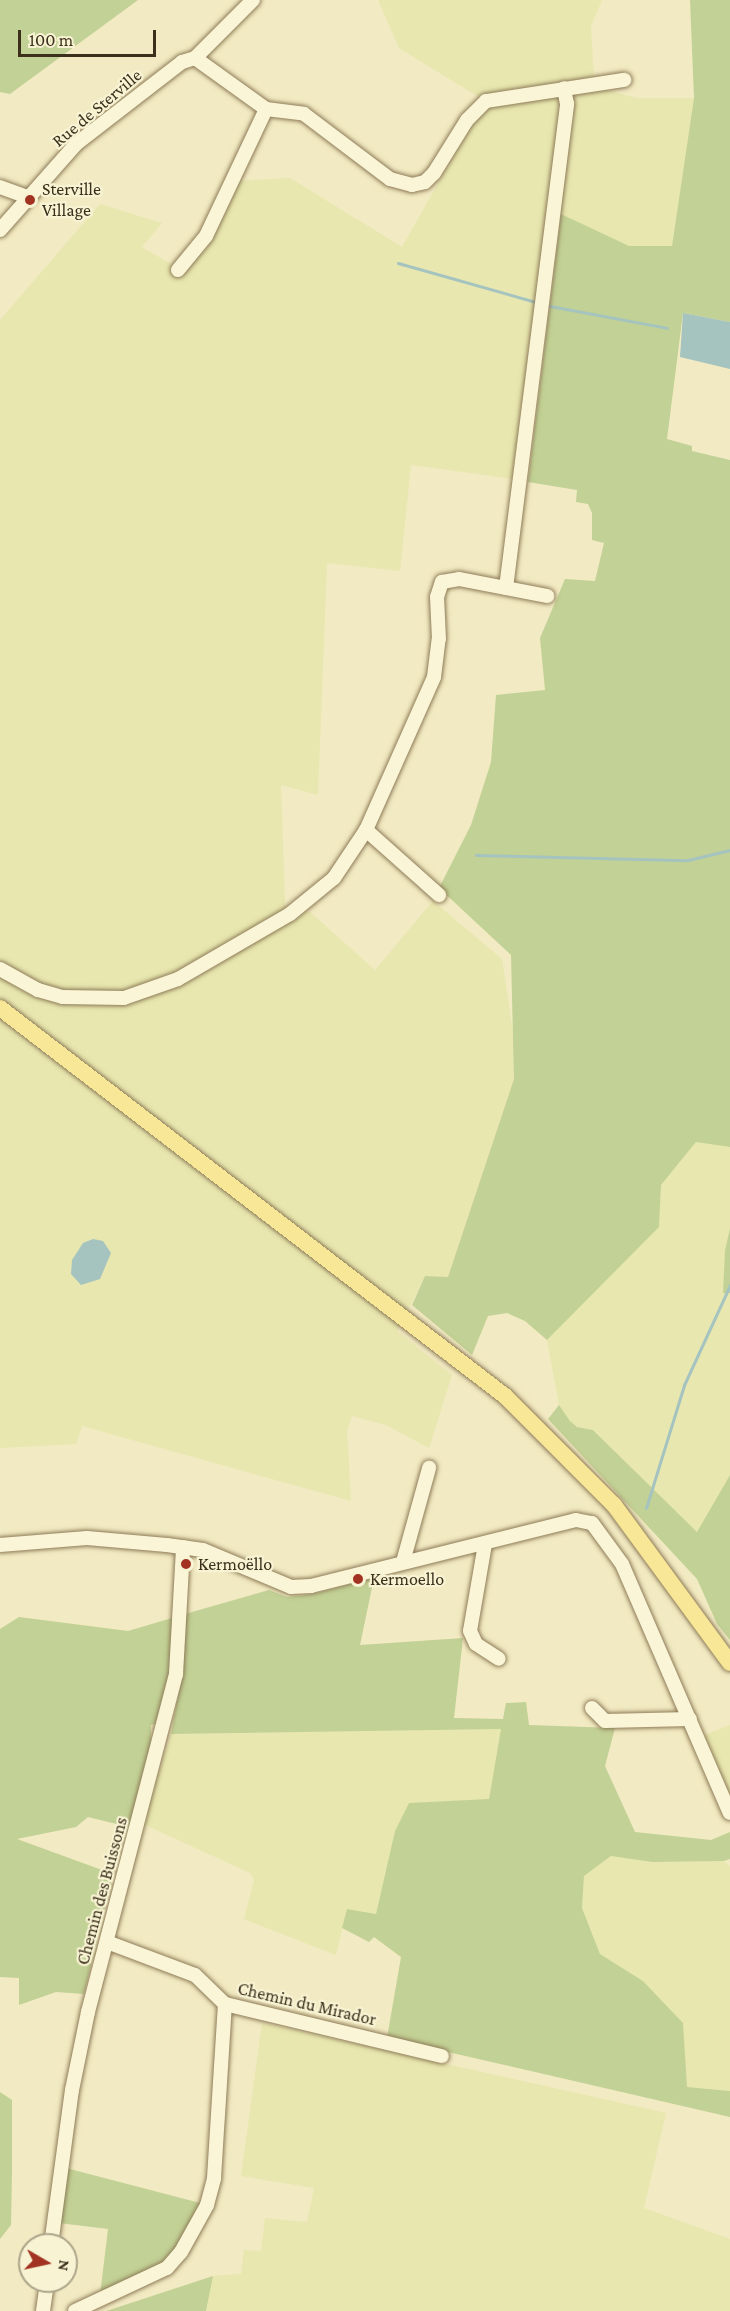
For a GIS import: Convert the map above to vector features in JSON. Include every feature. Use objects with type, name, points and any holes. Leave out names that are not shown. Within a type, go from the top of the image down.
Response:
[{"type":"main road","points":[[0,1008],[505,1395],[614,1505],[730,1663]]},
{"type":"street","name":"Rue de Sterville","points":[[0,230],[76,144],[182,62],[195,58],[253,0]]},
{"type":"street","points":[[195,58],[266,109],[304,114],[390,178],[412,185],[434,173],[472,113],[486,100],[624,80]]},
{"type":"street","points":[[506,588],[567,104],[564,88]]},
{"type":"street","points":[[178,270],[206,236],[266,109]]},
{"type":"street","points":[[0,187],[28,197]]},
{"type":"street","points":[[0,969],[38,990],[62,997],[124,998],[149,992],[227,951],[315,897],[349,859],[366,830],[434,677],[439,639],[437,597],[442,582],[459,579],[547,596]]},
{"type":"street","points":[[366,830],[439,895]]},
{"type":"street","points":[[403,1562],[429,1468]]},
{"type":"street","points":[[0,1545],[87,1538],[183,1547],[231,1560],[291,1587],[311,1586],[576,1520],[592,1523],[622,1564],[730,1813]]},
{"type":"street","points":[[485,1544],[470,1631],[476,1644],[499,1659]]},
{"type":"street","name":"Chemin des Buissons","points":[[53,2233],[72,2090],[107,1942],[176,1674],[183,1547]]},
{"type":"street","points":[[592,1708],[605,1721],[690,1719]]},
{"type":"street","name":"Chemin du Mirador","points":[[107,1942],[195,1975],[225,2004],[376,2037],[442,2056]]},
{"type":"street","points":[[75,2311],[167,2268],[181,2252],[207,2205],[215,2168],[225,2004]]},
{"type":"street","points":[[43,2311],[45,2293]]},
{"type":"green space","points":[[0,0],[138,0],[10,94],[0,92]]},
{"type":"green space","points":[[378,0],[602,0],[591,26],[594,78],[477,96],[399,48]]},
{"type":"green space","points":[[690,0],[730,0],[730,322],[683,313],[667,439],[692,446],[692,451],[730,460],[730,1147],[696,1142],[661,1185],[659,1227],[547,1340],[525,1321],[507,1313],[488,1316],[472,1355],[412,1305],[425,1276],[448,1277],[514,1079],[511,955],[439,888],[471,825],[491,762],[496,695],[545,690],[540,638],[565,579],[595,581],[604,543],[592,540],[592,513],[588,504],[576,502],[577,490],[528,482],[561,214],[629,246],[672,246],[694,98]]},
{"type":"green space","points":[[600,88],[636,98],[694,98],[672,246],[629,246],[549,210],[521,480],[411,465],[400,571],[327,563],[318,795],[281,785],[285,906],[310,912],[375,970],[433,901],[502,959],[516,1052],[514,1079],[448,1277],[425,1276],[397,1331],[452,1375],[429,1448],[386,1425],[352,1416],[347,1430],[351,1501],[82,1426],[76,1444],[0,1448],[0,320],[100,204],[162,223],[142,247],[186,273],[212,238],[238,181],[290,178],[402,247],[482,106]]},
{"type":"green space","points":[[696,1142],[730,1147],[730,1228],[723,1293],[730,1293],[730,1475],[697,1533],[594,1430],[577,1427],[570,1421],[559,1405],[547,1340],[659,1227],[661,1185]]},
{"type":"green space","points":[[730,1228],[730,1293],[723,1293],[725,1251]]},
{"type":"green space","points":[[559,1405],[577,1427],[593,1430],[697,1532],[730,1475],[730,1640],[717,1624],[697,1579],[548,1419]]},
{"type":"green space","points":[[374,1578],[360,1645],[463,1638],[454,1718],[503,1719],[506,1703],[526,1702],[529,1725],[615,1728],[605,1766],[635,1832],[711,1840],[730,1832],[730,1859],[724,1861],[652,1862],[611,1856],[584,1876],[582,1908],[600,1954],[643,1981],[683,2023],[687,2087],[730,2091],[730,2117],[387,2038],[401,1957],[374,1937],[369,1942],[342,1928],[347,1909],[376,1914],[395,1831],[409,1803],[489,1799],[501,1729],[171,1734],[181,1680],[185,1614],[269,1590],[287,1597],[313,1594]]},
{"type":"green space","points":[[19,1617],[128,1631],[172,1618],[172,1665],[159,1723],[151,1725],[151,1759],[133,1828],[88,1817],[76,1827],[17,1839],[113,1874],[84,1994],[56,1992],[19,2005],[19,1978],[0,1977],[0,1629]]},
{"type":"green space","points":[[730,1725],[730,1795],[704,1735]]},
{"type":"green space","points":[[501,1729],[489,1799],[395,1831],[376,1914],[347,1909],[336,1955],[244,1919],[254,1880],[250,1873],[143,1824],[171,1734]]},
{"type":"green space","points":[[611,1856],[652,1862],[724,1861],[730,1866],[730,2091],[686,2087],[683,2023],[643,1981],[600,1954],[582,1908],[584,1876]]},
{"type":"green space","points":[[262,2023],[666,2113],[644,2208],[730,2239],[730,2311],[206,2311],[213,2276],[241,2274],[244,2250],[261,2251],[265,2218],[307,2222],[314,2188],[241,2176]]},
{"type":"green space","points":[[0,2092],[12,2100],[12,2171],[11,2225],[0,2239]]},
{"type":"green space","points":[[66,2168],[204,2204],[173,2258],[100,2295],[108,2229],[59,2223]]},
{"type":"green space","points":[[213,2276],[206,2311],[106,2311],[146,2298]]},
{"type":"water","points":[[683,313],[730,322],[730,369],[680,357]]},
{"type":"water","points":[[93,1239],[103,1241],[111,1253],[100,1279],[81,1285],[71,1274],[72,1260],[83,1243]]},
{"type":"waterway","points":[[398,263],[536,302]]},
{"type":"waterway","points":[[550,306],[667,328]]},
{"type":"waterway","points":[[476,855],[688,860],[730,850]]},
{"type":"waterway","points":[[646,1508],[684,1385],[730,1285]]},
{"type":"place","name":"Sterville Village","points":[[30,200]]},
{"type":"place","name":"Kermoëllo","points":[[186,1564]]},
{"type":"place","name":"Kermoello","points":[[358,1579]]}]
